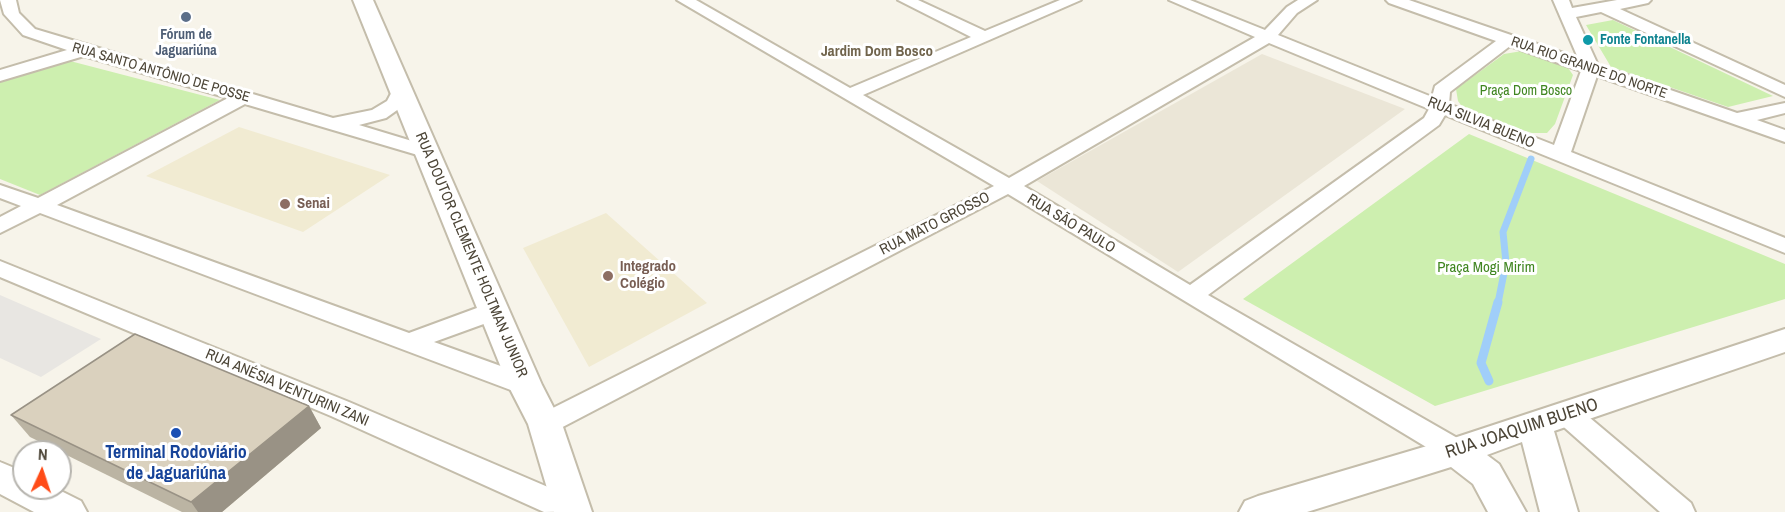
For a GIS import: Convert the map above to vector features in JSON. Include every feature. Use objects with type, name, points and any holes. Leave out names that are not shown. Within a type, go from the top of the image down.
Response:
[{"type":"street","name":"RUA SANTO ANTÔNIO DE POSSE","points":[[8,0],[12,14],[29,32],[82,51],[332,122],[428,152]]},
{"type":"street","name":"RUA DOUTOR CLEMENTE HOLTMAN JUNIOR","points":[[363,0],[402,88],[525,385],[545,424],[573,512]]},
{"type":"street","name":"RUA SÃO PAULO","points":[[685,0],[1009,186],[1191,296],[1456,451]]},
{"type":"street","points":[[906,0],[984,37]]},
{"type":"street","points":[[848,95],[1074,0]]},
{"type":"street","name":"RUA SILVIA BUENO","points":[[1177,0],[1785,246]]},
{"type":"street","name":"RUA MATO GROSSO","points":[[545,424],[1009,186],[1268,37],[1292,10],[1308,0]]},
{"type":"street","name":"RUA RIO GRANDE DO NORTE","points":[[1394,0],[1785,136]]},
{"type":"street","points":[[1560,155],[1591,68],[1563,7],[1603,7],[1643,0]]},
{"type":"street","points":[[1603,7],[1785,92]]},
{"type":"street","points":[[1191,296],[1432,121],[1440,106],[1441,90],[1509,39]]},
{"type":"street","points":[[0,63],[63,44]]},
{"type":"street","points":[[0,76],[82,51]]},
{"type":"street","name":"RUA SANTO ANTÔNIO DE POSSE","points":[[332,122],[358,120],[379,114],[394,104],[402,88]]},
{"type":"street","points":[[0,226],[244,97]]},
{"type":"street","points":[[1736,119],[1785,108]]},
{"type":"street","points":[[0,191],[525,385]]},
{"type":"street","name":"RUA ANÉSIA VENTURINI ZANI","points":[[0,268],[340,410],[573,512]]},
{"type":"street","points":[[408,342],[494,311]]},
{"type":"street","name":"RUA JOAQUIM BUENO","points":[[1258,512],[1456,451],[1785,340]]},
{"type":"street","points":[[1551,419],[1559,512]]},
{"type":"street","points":[[1551,419],[1680,512]]},
{"type":"street","points":[[1456,451],[1486,474],[1507,512]]},
{"type":"street","points":[[0,477],[68,512]]},
{"type":"shaded area","points":[[1262,54],[1405,109],[1178,272],[1037,181]]},
{"type":"shaded area","name":"Senai","points":[[239,127],[390,175],[303,232],[146,176]]},
{"type":"shaded area","name":"Integrado Colégio","points":[[606,213],[707,303],[589,367],[523,248]]},
{"type":"shaded area","points":[[0,295],[101,339],[41,377],[0,358]]},
{"type":"green space","points":[[1613,20],[1773,96],[1728,107],[1611,67],[1586,25]]},
{"type":"green space","name":"Praça Dom Bosco","points":[[1522,51],[1566,65],[1573,75],[1555,124],[1547,133],[1532,133],[1466,112],[1458,101],[1456,89],[1504,54]]},
{"type":"green space","points":[[70,61],[220,100],[40,195],[0,179],[0,82]]},
{"type":"green space","name":"Praça Mogi Mirim","points":[[1469,134],[1785,264],[1785,299],[1435,406],[1243,299]]},
{"type":"building","name":"Terminal Rodoviário de Jaguariúna","points":[[135,334],[309,406],[191,502],[72,444],[72,440],[63,440],[11,415]]},
{"type":"waterway","points":[[1498,303],[1506,263],[1503,232],[1531,159]]},
{"type":"waterway","points":[[1489,381],[1481,363],[1498,302]]},
{"type":"place","name":"Fórum de Jaguariúna","points":[[186,17]]},
{"type":"place","name":"Fonte Fontanella","points":[[1588,40]]},
{"type":"place","name":"Senai","points":[[285,204]]},
{"type":"place","name":"Integrado Colégio","points":[[608,276]]},
{"type":"place","name":"Terminal Rodoviário de Jaguariúna","points":[[176,433]]},
{"type":"district","name":"Jardim Dom Bosco","points":[[877,52]]}]
